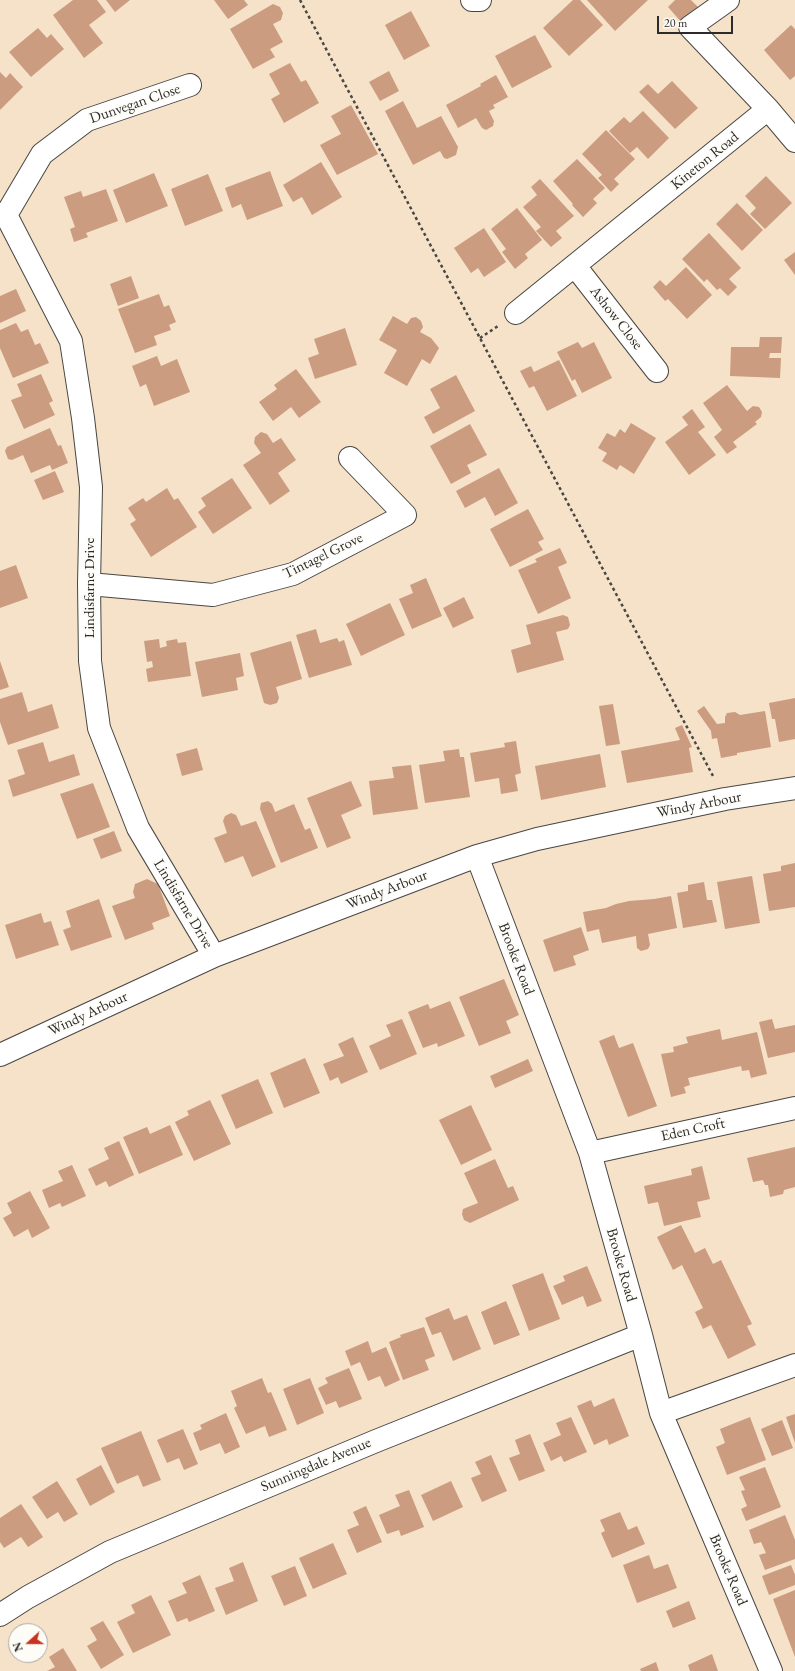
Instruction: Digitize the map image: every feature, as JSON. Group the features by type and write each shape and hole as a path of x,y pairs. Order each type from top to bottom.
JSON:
{"street":[{"path":"472,0 480,0"},
{"path":"728,0 690,27 768,109 795,141"},
{"name":"Dunvegan Close","path":"3,215 42,154 87,120 190,85"},
{"name":"Kineton Road","path":"516,313 768,109"},
{"name":"Lindisfarne Drive","path":"3,215 71,341 83,418 91,488 89,584 90,661 99,728 138,828 214,956"},
{"name":"Ashow Close","path":"575,266 657,371"},
{"name":"Tintagel Grove","path":"89,584 213,595 293,574 405,515 350,458"},
{"name":"Windy Arbour","path":"0,1054 214,956 477,856 537,839 725,799 795,788"},
{"name":"Brooke Road","path":"477,856 590,1153 641,1335 661,1413 771,1671"},
{"name":"Eden Croft","path":"590,1153 795,1108"},
{"name":"Sunningdale Avenue","path":"0,1615 28,1597 110,1552 376,1441 641,1335"},
{"path":"661,1413 795,1365"}],"path":[{"path":"300,0 725,799"}],"building":[{"path":"73,0 97,0 106,12 89,25 103,43 84,58 53,15"},
{"path":"106,0 130,0 115,12"},
{"path":"214,0 244,0 248,5 228,19"},
{"path":"573,0 580,0 603,25 569,56 543,28"},
{"path":"587,0 648,0 615,31"},
{"path":"675,0 691,0 700,9 683,24 668,7"},
{"path":"273,4 280,7 283,13 281,20 273,24 283,42 270,49 275,57 253,69 230,29"},
{"path":"411,11 430,46 404,60 385,25"},
{"path":"791,25 795,29 795,76 790,80 764,50"},
{"path":"38,28 47,38 51,34 64,49 31,77 9,52"},
{"path":"535,35 552,67 512,88 495,56"},
{"path":"290,63 301,82 306,80 319,103 284,123 271,99 280,94 269,74"},
{"path":"389,71 399,91 380,101 369,82"},
{"path":"0,72 6,78 10,73 23,87 0,110"},
{"path":"496,75 508,97 493,105 495,108 489,111 494,121 493,126 486,130 482,128 476,118 458,128 446,105 481,86 480,84"},
{"path":"672,81 698,108 675,129 639,92 648,84 658,94"},
{"path":"403,101 417,128 441,116 458,147 456,155 447,159 444,158 440,151 413,165 385,111"},
{"path":"351,105 378,154 337,175 320,145 341,134 331,116"},
{"path":"643,111 669,138 648,159 637,147 630,153 609,131 624,117 630,123"},
{"path":"606,130 635,159 614,179 619,184 611,192 598,178 602,175 582,154"},
{"path":"577,159 605,188 593,199 597,203 583,217 553,181"},
{"path":"321,162 342,197 312,215 302,197 293,202 283,185"},
{"path":"270,171 283,206 247,220 241,204 232,208 225,188"},
{"path":"154,173 168,206 126,223 113,190"},
{"path":"208,174 223,211 185,226 171,189"},
{"path":"766,176 792,203 765,229 750,214 756,208 745,196"},
{"path":"540,179 574,216 556,231 562,238 551,247 536,231 541,227 523,207 537,195 531,187"},
{"path":"106,189 118,221 86,233 88,237 74,242 70,229 75,227 64,197 81,191 83,197"},
{"path":"737,203 763,230 742,251 716,224"},
{"path":"517,208 542,240 525,254 528,258 515,269 502,252 506,249 491,229"},
{"path":"484,228 506,262 484,277 478,268 471,273 454,248"},
{"path":"709,233 741,268 729,279 737,287 728,296 720,288 717,290 707,279 704,282 682,259"},
{"path":"795,252 795,275 784,260"},
{"path":"686,267 712,295 687,319 668,299 665,301 653,287 660,280 666,286"},
{"path":"131,276 139,298 118,306 110,284"},
{"path":"16,289 26,311 0,323 0,296"},
{"path":"159,294 164,307 169,305 176,322 169,325 171,330 154,336 157,345 135,353 118,309"},
{"path":"393,316 407,324 411,318 416,317 421,321 423,327 420,332 431,338 439,348 430,364 422,359 407,386 384,373 397,350 379,340"},
{"path":"16,323 21,332 28,329 35,345 40,343 49,363 13,378 0,348 0,330"},
{"path":"345,328 357,365 315,379 308,358 319,354 314,339"},
{"path":"760,337 782,337 781,353 770,353 769,358 781,358 780,378 730,376 731,347 759,347"},
{"path":"578,342 582,348 594,342 612,378 582,393 575,379 572,381 557,352"},
{"path":"157,356 161,366 177,359 190,392 154,406 146,384 140,387 132,366"},
{"path":"559,360 577,396 547,411 534,386 529,388 520,371 531,366 534,372"},
{"path":"296,369 321,402 299,418 291,407 273,421 259,402 277,389 274,385"},
{"path":"41,374 53,401 49,403 55,415 24,429 11,400 22,396 17,384"},
{"path":"456,375 475,411 433,434 424,417 440,408 430,389"},
{"path":"727,385 747,411 753,406 759,407 762,412 761,417 755,422 757,424 733,442 737,447 727,454 714,437 722,430 703,403"},
{"path":"692,409 705,427 698,432 716,455 689,475 665,442 688,425 682,417"},
{"path":"631,423 656,438 634,474 620,465 617,470 602,461 607,453 598,448 607,433 615,437 620,429 625,433"},
{"path":"470,424 487,455 467,465 471,473 451,484 430,446"},
{"path":"50,428 58,446 61,445 68,463 52,470 50,465 31,473 23,455 12,460 8,459 5,451 7,447"},
{"path":"261,432 267,434 273,443 281,438 296,460 278,473 290,491 270,505 243,465 261,453 254,443 255,437"},
{"path":"499,468 518,503 495,516 485,497 465,508 456,491"},
{"path":"55,471 64,492 43,500 34,480"},
{"path":"232,478 252,508 213,534 198,512 206,506 201,498"},
{"path":"167,488 174,500 178,498 197,527 151,557 130,524 136,520 128,508 143,498 146,502"},
{"path":"528,509 544,539 538,542 543,550 510,567 490,529"},
{"path":"560,548 567,563 558,567 571,598 538,614 518,570 537,562 535,559"},
{"path":"16,565 28,598 0,608 0,571"},
{"path":"426,578 442,616 412,629 399,599 413,593 410,585"},
{"path":"464,597 474,618 453,628 443,608"},
{"path":"390,603 405,635 361,656 346,624"},
{"path":"563,615 568,617 570,625 568,629 556,632 564,660 517,673 511,650 531,644 526,625"},
{"path":"316,629 320,643 337,638 339,642 344,640 352,665 309,678 296,635"},
{"path":"159,639 160,648 167,646 166,641 177,639 178,643 186,642 191,676 148,682 146,669 153,667 152,661 147,662 144,641"},
{"path":"291,641 302,679 276,687 279,698 277,703 270,705 264,703 250,653"},
{"path":"240,653 244,676 236,678 238,690 202,697 195,662"},
{"path":"0,661 9,687 0,690"},
{"path":"22,692 28,712 52,704 59,728 8,745 0,722 0,699"},
{"path":"795,698 795,739 779,742 775,719 772,719 769,703"},
{"path":"613,704 620,744 606,746 599,706"},
{"path":"704,706 717,724 725,723 727,713 735,712 740,715 765,711 771,747 737,753 737,755 721,758 717,738 712,739 711,731 697,711"},
{"path":"682,725 692,747 689,748 693,772 627,783 621,751 680,740 675,728"},
{"path":"516,741 521,773 515,775 518,791 501,794 499,778 475,782 470,753 505,747 504,743"},
{"path":"43,742 49,762 74,754 80,775 13,797 8,780 25,774 17,750"},
{"path":"197,748 203,770 182,776 176,754"},
{"path":"459,749 460,757 464,757 470,797 425,803 419,765 445,761 443,751"},
{"path":"600,754 606,787 541,800 535,766"},
{"path":"411,765 418,809 373,815 369,781 394,778 392,767"},
{"path":"351,781 362,806 341,815 351,838 327,848 307,798"},
{"path":"93,783 110,827 77,839 60,794"},
{"path":"268,801 272,804 275,812 294,804 305,830 310,828 318,848 281,863 260,809 261,803"},
{"path":"231,813 236,815 241,826 256,821 276,867 252,877 243,856 225,863 214,838 227,833 223,821 225,816"},
{"path":"114,831 122,851 101,859 93,839"},
{"path":"795,863 795,907 769,911 763,874 781,871 781,866"},
{"path":"752,876 760,923 725,929 717,882"},
{"path":"147,879 158,884 170,916 152,923 154,929 125,940 112,906 135,898 133,892 135,884"},
{"path":"704,882 707,900 712,900 717,922 683,928 677,893 688,891 688,885"},
{"path":"671,896 677,928 648,934 650,945 648,949 641,951 637,948 636,936 602,943 599,929 587,932 583,912 606,908 629,901"},
{"path":"99,899 112,937 71,951 63,930 71,927 66,911"},
{"path":"41,913 44,923 51,921 59,945 16,959 5,925"},
{"path":"581,927 589,950 573,956 576,965 554,972 543,940"},
{"path":"504,979 519,1015 506,1021 511,1033 479,1046 459,997"},
{"path":"450,1001 465,1036 438,1047 437,1043 423,1048 408,1012 428,1004 430,1009"},
{"path":"402,1019 417,1054 380,1070 369,1046 391,1036 386,1025"},
{"path":"772,1019 775,1029 795,1025 795,1052 768,1058 759,1022"},
{"path":"720,1029 722,1040 757,1032 767,1074 751,1078 749,1070 742,1071 741,1066 688,1078 690,1085 684,1087 686,1093 671,1097 661,1054 674,1052 673,1047 688,1043 686,1037"},
{"path":"614,1035 619,1048 633,1043 657,1106 628,1117 599,1041"},
{"path":"353,1037 368,1072 341,1084 338,1077 330,1081 323,1064 344,1056 338,1044"},
{"path":"305,1058 320,1093 284,1108 270,1073"},
{"path":"528,1059 533,1071 495,1088 490,1076"},
{"path":"258,1079 273,1113 236,1129 221,1095"},
{"path":"210,1100 231,1144 194,1161 175,1122 189,1115 187,1111"},
{"path":"471,1105 492,1150 461,1165 439,1120"},
{"path":"170,1125 183,1155 139,1174 123,1137 147,1127 150,1134"},
{"path":"119,1141 134,1175 109,1187 106,1181 96,1186 88,1169 109,1159 104,1148"},
{"path":"795,1147 795,1187 784,1190 783,1194 770,1197 768,1185 765,1185 763,1180 753,1182 747,1158"},
{"path":"495,1159 508,1188 513,1186 519,1200 470,1223 464,1220 462,1214 463,1209 478,1203 464,1173"},
{"path":"72,1165 86,1196 62,1207 60,1203 49,1208 42,1190 63,1181 58,1171"},
{"path":"702,1166 710,1199 697,1202 701,1217 664,1226 658,1202 648,1204 644,1186 692,1175 691,1169"},
{"path":"30,1191 50,1228 32,1238 28,1229 14,1237 3,1218 12,1213 7,1203"},
{"path":"681,1225 695,1253 705,1248 713,1264 721,1260 752,1324 747,1326 756,1345 728,1359 711,1325 703,1329 695,1312 703,1308 682,1265 673,1270 657,1237"},
{"path":"587,1266 602,1301 587,1307 583,1296 562,1305 553,1286 565,1281 563,1276"},
{"path":"543,1273 560,1319 529,1331 512,1285"},
{"path":"506,1301 520,1335 494,1345 481,1312"},
{"path":"449,1308 454,1320 467,1315 481,1349 453,1361 441,1332 432,1335 425,1318"},
{"path":"424,1327 435,1356 425,1360 429,1370 403,1380 389,1342 401,1337 400,1335"},
{"path":"368,1341 372,1353 386,1347 400,1380 385,1387 380,1376 368,1381 360,1362 351,1366 345,1351"},
{"path":"349,1368 362,1399 339,1408 336,1401 326,1405 318,1388 328,1383 325,1378"},
{"path":"262,1378 268,1393 271,1392 287,1430 269,1437 265,1426 246,1434 234,1408 237,1406 231,1391"},
{"path":"310,1378 324,1413 297,1425 283,1389"},
{"path":"614,1398 629,1436 609,1445 607,1439 594,1445 577,1406 591,1400 594,1407"},
{"path":"226,1413 240,1447 225,1454 220,1443 200,1451 193,1433 202,1429 200,1425"},
{"path":"795,1414 795,1443 786,1417"},
{"path":"571,1417 587,1452 564,1462 561,1456 551,1461 543,1443 561,1435 556,1423"},
{"path":"750,1417 766,1460 727,1475 716,1447 725,1443 720,1429"},
{"path":"782,1420 793,1448 772,1456 761,1429"},
{"path":"183,1429 198,1464 184,1470 179,1458 167,1463 157,1440"},
{"path":"141,1431 161,1480 143,1487 138,1475 117,1484 101,1448"},
{"path":"530,1434 545,1471 519,1481 509,1458 520,1454 515,1440"},
{"path":"491,1455 507,1491 482,1502 471,1478 481,1474 475,1462"},
{"path":"101,1465 115,1492 90,1506 76,1479"},
{"path":"765,1467 781,1507 746,1521 741,1509 747,1506 741,1491 745,1490 739,1477"},
{"path":"57,1481 78,1514 64,1522 58,1512 47,1519 32,1497"},
{"path":"451,1481 463,1507 433,1521 421,1495"},
{"path":"409,1490 424,1527 401,1536 399,1530 387,1534 379,1515 400,1506 395,1495"},
{"path":"21,1504 43,1537 28,1547 21,1537 4,1548 0,1542 0,1518"},
{"path":"366,1506 382,1542 357,1553 347,1530 359,1525 353,1512"},
{"path":"620,1512 628,1530 637,1526 645,1544 612,1558 601,1533 605,1531 600,1520"},
{"path":"785,1515 795,1540 795,1559 765,1570 759,1555 766,1553 761,1542 754,1544 749,1530"},
{"path":"333,1543 347,1574 313,1589 299,1558"},
{"path":"649,1555 654,1569 668,1564 677,1588 637,1603 623,1565"},
{"path":"243,1562 258,1601 226,1615 215,1588 234,1581 229,1568"},
{"path":"791,1565 795,1575 795,1585 769,1595 762,1576"},
{"path":"295,1566 307,1596 284,1606 271,1576"},
{"path":"200,1575 215,1611 189,1622 187,1618 177,1622 168,1601 187,1593 182,1583"},
{"path":"795,1590 795,1657 773,1599"},
{"path":"151,1595 171,1635 133,1653 117,1622 135,1613 131,1605"},
{"path":"689,1601 696,1619 673,1628 666,1611"},
{"path":"103,1621 124,1655 101,1669 87,1646 97,1640 90,1628"},
{"path":"63,1648 77,1671 47,1671 55,1667 49,1657"},
{"path":"712,1654 718,1671 690,1671 688,1665"},
{"path":"656,1662 659,1671 641,1671 640,1669"}]}
